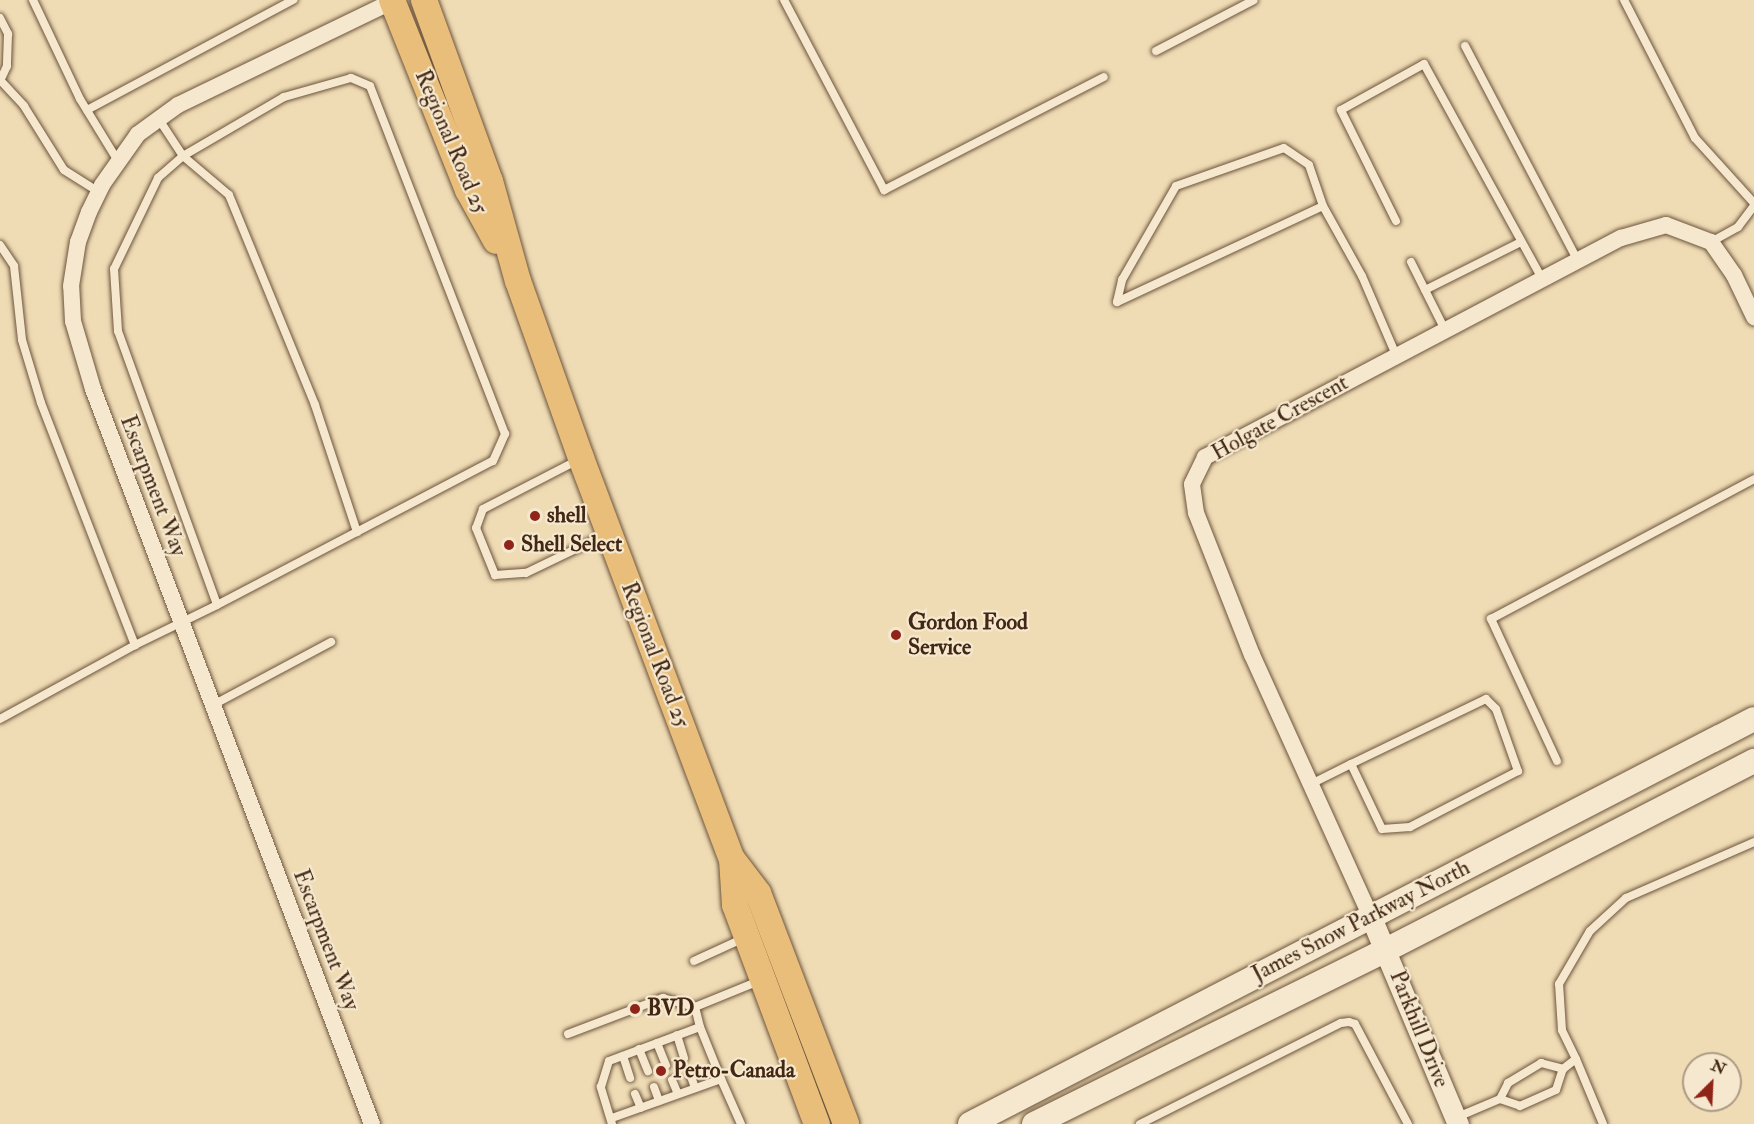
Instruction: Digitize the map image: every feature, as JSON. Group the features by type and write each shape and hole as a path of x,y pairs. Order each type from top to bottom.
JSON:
{"main road":[{"name":"Regional Road 25","path":"393,0 468,190 518,281"},
{"name":"Regional Road 25","path":"424,0 490,181 518,281 609,533 732,859 758,893 846,1124"},
{"name":"James Snow Parkway North","path":"1045,1122 1754,719"},
{"name":"James Snow Parkway North","path":"970,1124 1754,761"},
{"name":"Regional Road 25","path":"732,859 735,905 817,1124"}],"street":[{"name":"Escarpment Way","path":"372,1124 93,389 73,321 71,286 78,242 99,192 138,134 158,118 393,0"},
{"name":"Holgate Crescent","path":"1379,933 1252,655 1196,513 1192,484 1205,457 1621,238 1666,225 1711,242"},
{"path":"1711,242 1734,275 1754,317"},
{"name":"Parkhill Drive","path":"1379,933 1456,1121"}],"lane":[{"path":"33,0 87,110 118,161"},
{"path":"87,110 293,0"},
{"path":"784,0 884,190 1104,77"},
{"path":"1156,51 1254,0"},
{"path":"1624,0 1695,138 1754,205 1738,227 1711,242"},
{"path":"0,18 8,34 7,66 1,81 24,106 64,170 99,192"},
{"path":"1465,46 1578,261"},
{"path":"1396,221 1341,110 1424,64 1542,279"},
{"path":"0,719 135,645 182,623 493,461 505,434 370,86 351,78 284,98 183,156 158,178 114,269 118,331 217,604"},
{"path":"158,118 183,156 229,195 315,405 357,532"},
{"path":"1323,206 1117,302 1122,280 1176,186 1284,148 1309,165 1323,206 1362,276 1396,355"},
{"path":"1425,290 1521,242"},
{"path":"0,245 14,266 22,340 41,403 135,645"},
{"path":"1411,262 1445,330"},
{"path":"581,458 483,509 476,528 495,575 526,573 609,533"},
{"path":"1557,761 1491,619 1754,479"},
{"path":"213,705 331,642"},
{"path":"1311,784 1351,764 1486,699 1496,709 1518,771 1410,827 1382,829 1351,764"},
{"path":"1603,1124 1562,1030 1559,984 1590,932 1626,898 1754,842"},
{"path":"694,961 747,937"},
{"path":"568,1034 663,998 695,1007 762,980"},
{"path":"695,1007 700,1027 741,1124"},
{"path":"1140,1124 1341,1023 1355,1024 1408,1124"},
{"path":"700,1027 609,1061 602,1087 612,1121 721,1079"},
{"path":"677,1035 684,1058"},
{"path":"657,1043 666,1065"},
{"path":"639,1050 648,1071"},
{"path":"623,1056 630,1078"},
{"path":"1500,1099 1520,1106 1556,1090 1563,1069 1576,1059"},
{"path":"1456,1121 1500,1099 1508,1083 1540,1062 1563,1069"},
{"path":"690,1074 695,1088"},
{"path":"672,1080 678,1094"},
{"path":"654,1087 659,1101"},
{"path":"635,1094 641,1108"}],"place":[{"name":"shell","path":"535,516"},
{"name":"Shell Select","path":"509,545"},
{"name":"Gordon Food Service","path":"896,635"},
{"name":"BVD","path":"635,1009"},
{"name":"Petro-Canada","path":"661,1071"}]}
